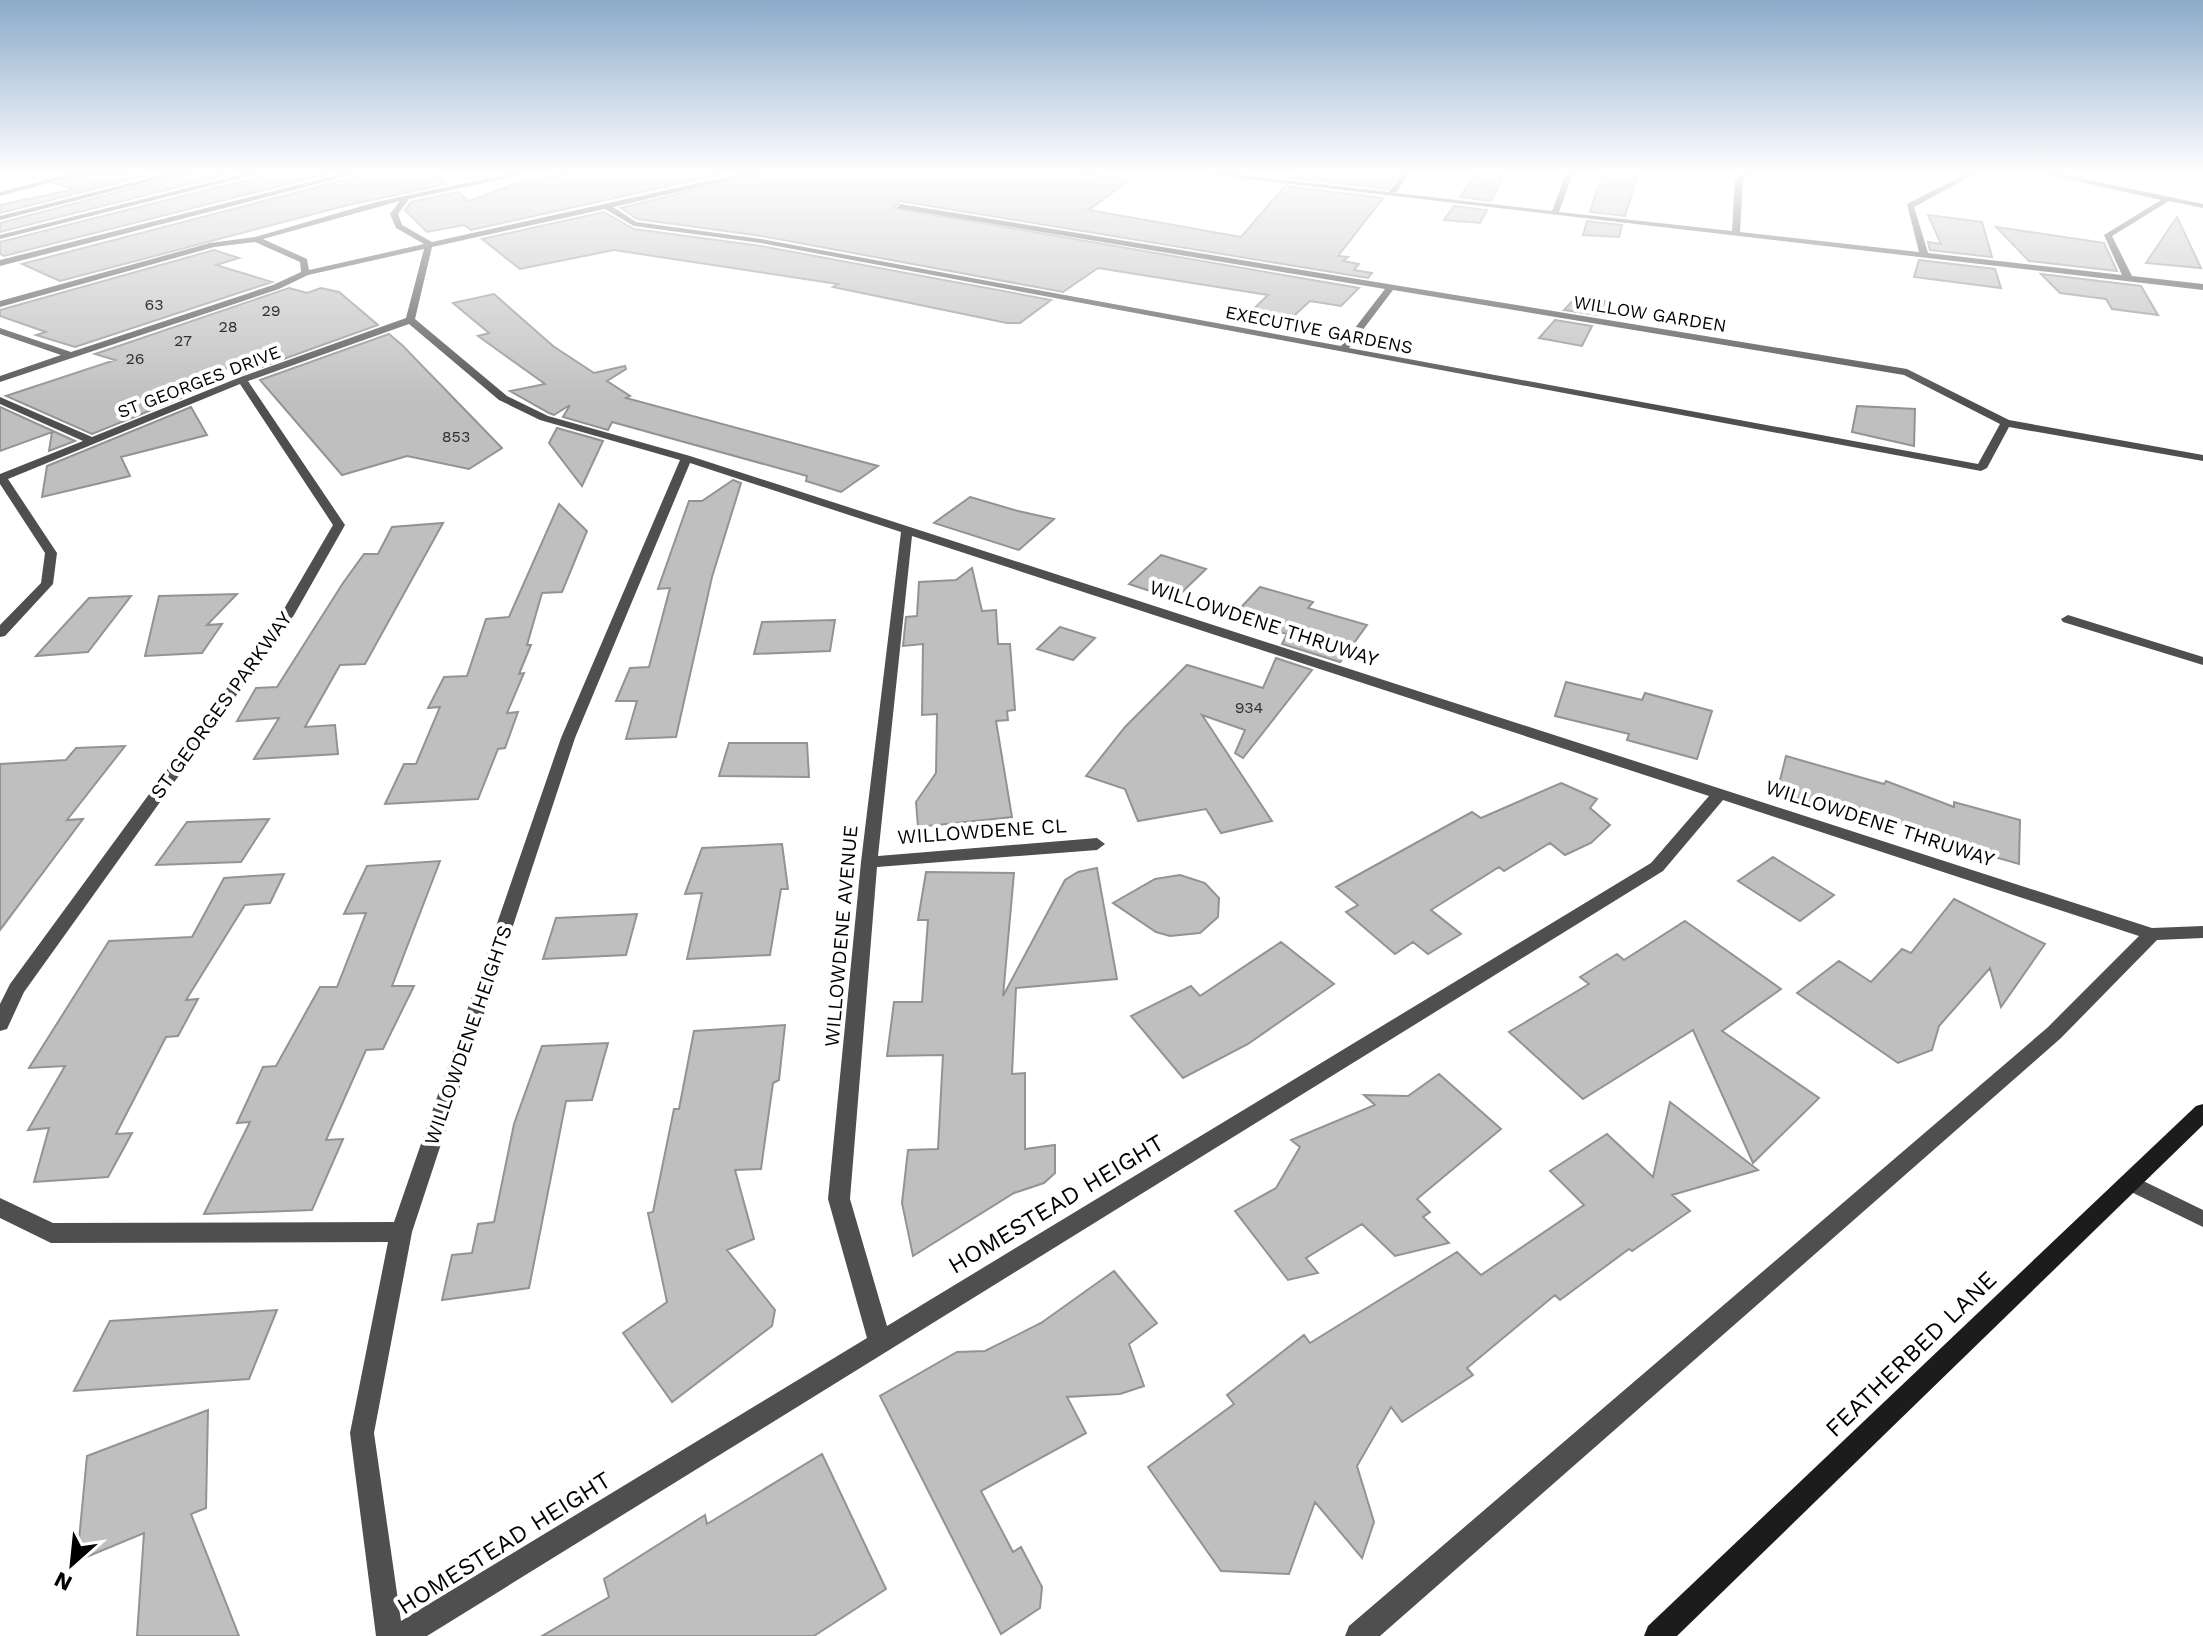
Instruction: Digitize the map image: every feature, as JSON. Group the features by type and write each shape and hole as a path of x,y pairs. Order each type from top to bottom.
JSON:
{"main road":[{"name":"FEATHERBED LANE","path":"1658,1636 2203,1112"}],"street":[{"path":"0,263 54,249"},
{"path":"0,304 197,249"},
{"path":"279,249 304,261 305,273"},
{"path":"0,379 305,273 406,249"},
{"path":"410,320 428,249"},
{"name":"EXECUTIVE GARDENS","path":"805,249 1981,468 2006,423"},
{"name":"WILLOW GARDEN","path":"1159,249 1907,372 2006,423 2203,458"},
{"path":"1882,249 2203,287"},
{"path":"1923,249 1924,254"},
{"path":"2115,249 2128,278"},
{"path":"1342,351 1390,288"},
{"name":"ST GEORGES DRIVE","path":"0,478 242,380 410,320"},
{"name":"WILLOWDENE THRUWAY","path":"410,320 503,398 544,418 686,458 2152,934 2203,932"},
{"path":"0,331 72,356"},
{"name":"ST GEORGES PARKWAY","path":"0,1024 8,992 287,615 339,525 242,380"},
{"path":"0,400 93,441"},
{"name":"WILLOWDENE HEIGHTS","path":"390,1636 362,1433 401,1232 568,738 686,458"},
{"path":"0,478 51,553 47,584 0,633"},
{"name":"WILLOWDENE AVENUE","path":"880,1342 839,1199 869,862 907,529"},
{"path":"2068,619 2203,661"},
{"name":"HOMESTEAD HEIGHT","path":"402,1636 1657,867 1719,795"},
{"name":"WILLOWDENE CL","path":"869,862 1097,844"},
{"path":"1359,1636 2054,1033 2152,934"},
{"path":"0,1207 51,1233 401,1232"}],"lane":[{"path":"2131,1183 2203,1219"}],"building":[{"path":"0,249 30,249 4,256"},
{"path":"78,249 180,249 60,281 22,264"},
{"path":"495,249 779,249 1051,300 1020,323 1007,323 833,287 838,284 614,250 520,269"},
{"path":"834,249 1134,249 1359,288 1341,306 1310,301 1283,326 1243,319 1268,295 1098,268 1063,292"},
{"path":"1194,249 1343,249 1338,256 1348,257 1343,261 1359,264 1354,270 1372,273 1368,278"},
{"path":"1990,249 1992,257 1930,250"},
{"path":"2018,249 2107,249 2117,271 2029,261"},
{"path":"2155,249 2192,249 2201,268 2146,263"},
{"path":"214,250 239,258 216,265 272,282 75,347 36,335 46,332 0,316 0,310"},
{"path":"1919,260 1995,269 2001,288 1914,277"},
{"path":"2041,274 2141,286 2158,315 2112,309 2106,299 2060,293"},
{"path":"289,288 307,293 321,288 339,292 378,325 242,374 226,368 178,386 184,397 92,434 6,396 115,360 95,354"},
{"path":"494,294 553,346 594,373 625,366 626,369 607,381 630,396 626,398 878,466 841,492 806,481 807,476 612,422 608,430 563,417 570,405 554,415 549,413 510,391 545,384 478,336 489,333 453,303"},
{"path":"1577,296 1606,301 1598,315 1564,310"},
{"path":"1555,320 1592,326 1582,346 1539,338"},
{"path":"389,334 502,448 469,469 407,456 342,475 260,380"},
{"path":"1857,406 1915,409 1914,446 1852,432"},
{"path":"0,407 75,441 49,451 52,432 0,451"},
{"path":"191,407 207,435 121,457 130,476 42,497 47,466"},
{"path":"557,428 603,441 582,486 549,443"},
{"path":"733,480 741,483 712,577 676,737 626,739 637,701 616,701 630,668 649,667 670,588 658,589 689,501 702,501"},
{"path":"970,497 1054,519 1019,550 934,523"},
{"path":"559,504 587,531 562,592 542,593 527,645 531,645 519,674 524,673 507,713 518,712 505,748 498,749 478,799 385,804 404,764 416,764 440,707 428,708 444,677 467,676 486,619 509,617"},
{"path":"443,523 365,664 340,665 305,727 335,725 338,754 254,759 279,718 237,721 256,688 277,687 343,583 364,554 378,554 392,527"},
{"path":"1161,555 1206,569 1175,599 1129,584"},
{"path":"972,568 982,611 996,610 998,644 1010,644 1015,710 1007,711 1008,720 996,721 1012,817 918,827 916,802 936,773 937,714 922,715 923,644 903,646 906,617 917,616 919,582 956,580"},
{"path":"1260,587 1313,602 1308,608 1367,625 1340,662 1282,644 1287,634 1232,617"},
{"path":"237,594 207,625 222,624 202,653 145,656 159,596"},
{"path":"131,596 88,652 36,656 89,598"},
{"path":"835,620 830,651 754,654 762,622"},
{"path":"1060,627 1095,638 1073,660 1037,649"},
{"path":"1276,658 1312,670 1243,758 1235,753 1245,730 1202,715 1272,821 1221,833 1206,809 1138,821 1125,789 1086,776 1125,727 1187,665 1263,688"},
{"path":"1566,682 1642,700 1645,693 1712,711 1697,759 1627,740 1629,734 1555,716"},
{"path":"729,743 807,743 809,777 719,776"},
{"path":"125,746 67,820 83,819 0,930 0,764 66,760 76,748"},
{"path":"1786,756 1884,784 1886,781 1954,807 1954,802 2020,820 2019,864 1953,845 1850,804 1848,813 1777,792"},
{"path":"1561,783 1597,799 1590,808 1610,825 1591,843 1565,855 1550,843 1504,871 1499,867 1431,910 1461,934 1428,954 1413,942 1395,954 1346,912 1358,905 1336,887 1472,812 1481,818"},
{"path":"269,819 241,862 156,865 187,822"},
{"path":"782,844 788,889 781,889 770,955 687,959 702,893 685,894 702,848"},
{"path":"1773,857 1834,895 1800,921 1738,881"},
{"path":"440,861 392,986 414,986 383,1049 366,1050 326,1140 343,1139 312,1210 204,1214 250,1122 237,1123 263,1067 276,1066 320,987 337,987 366,913 344,914 367,866"},
{"path":"1097,868 1117,979 1016,988 1012,1074 1025,1073 1025,1149 1055,1145 1055,1173 1044,1183 1014,1193 913,1256 902,1203 908,1150 938,1149 943,1055 887,1056 894,1002 922,1002 928,920 918,920 926,872 1014,873 1003,996 1065,880 1078,872"},
{"path":"284,874 270,903 245,905 186,1000 198,999 178,1036 166,1037 116,1134 132,1133 108,1177 34,1182 49,1128 28,1130 65,1066 29,1068 109,941 192,937 224,878"},
{"path":"1180,875 1205,883 1219,898 1218,917 1200,933 1170,936 1156,932 1113,903 1155,879"},
{"path":"1954,899 2045,944 2001,1007 1990,968 1939,1026 1932,1050 1898,1063 1797,993 1839,961 1871,982 1902,949 1911,953"},
{"path":"637,914 626,955 543,959 556,918"},
{"path":"1685,921 1781,989 1722,1031 1819,1098 1753,1163 1693,1030 1583,1099 1509,1032 1589,984 1580,977 1617,954 1624,960"},
{"path":"1281,942 1334,984 1248,1044 1183,1078 1131,1016 1191,986 1200,996"},
{"path":"785,1025 779,1080 773,1083 761,1169 735,1170 754,1239 727,1250 775,1310 772,1326 672,1402 623,1333 667,1302 648,1213 653,1212 674,1109 679,1109 694,1031"},
{"path":"608,1043 592,1100 566,1101 529,1288 442,1300 452,1255 472,1253 478,1224 494,1222 514,1124 542,1046"},
{"path":"1439,1074 1501,1129 1417,1199 1430,1212 1423,1217 1449,1243 1395,1256 1362,1224 1306,1258 1318,1273 1288,1280 1235,1211 1276,1188 1300,1147 1291,1140 1375,1105 1364,1095 1408,1096"},
{"path":"1670,1102 1758,1170 1672,1195 1690,1211 1632,1251 1629,1249 1560,1300 1555,1295 1467,1368 1473,1375 1402,1422 1391,1407 1357,1466 1374,1522 1362,1558 1315,1502 1289,1574 1221,1571 1148,1467 1234,1404 1227,1395 1304,1335 1310,1343 1457,1252 1481,1275 1584,1205 1550,1171 1607,1134 1653,1177"},
{"path":"1114,1271 1157,1323 1129,1344 1144,1386 1120,1394 1067,1397 1086,1433 981,1491 1013,1552 1021,1547 1042,1587 1040,1608 1001,1634 880,1396 957,1352 985,1351 1041,1323"},
{"path":"277,1310 249,1379 74,1391 110,1321"},
{"path":"208,1410 206,1508 191,1514 239,1636 137,1636 144,1533 77,1561 87,1456"},
{"path":"822,1454 886,1589 814,1636 542,1636 609,1597 604,1579 705,1515 707,1524"}]}
